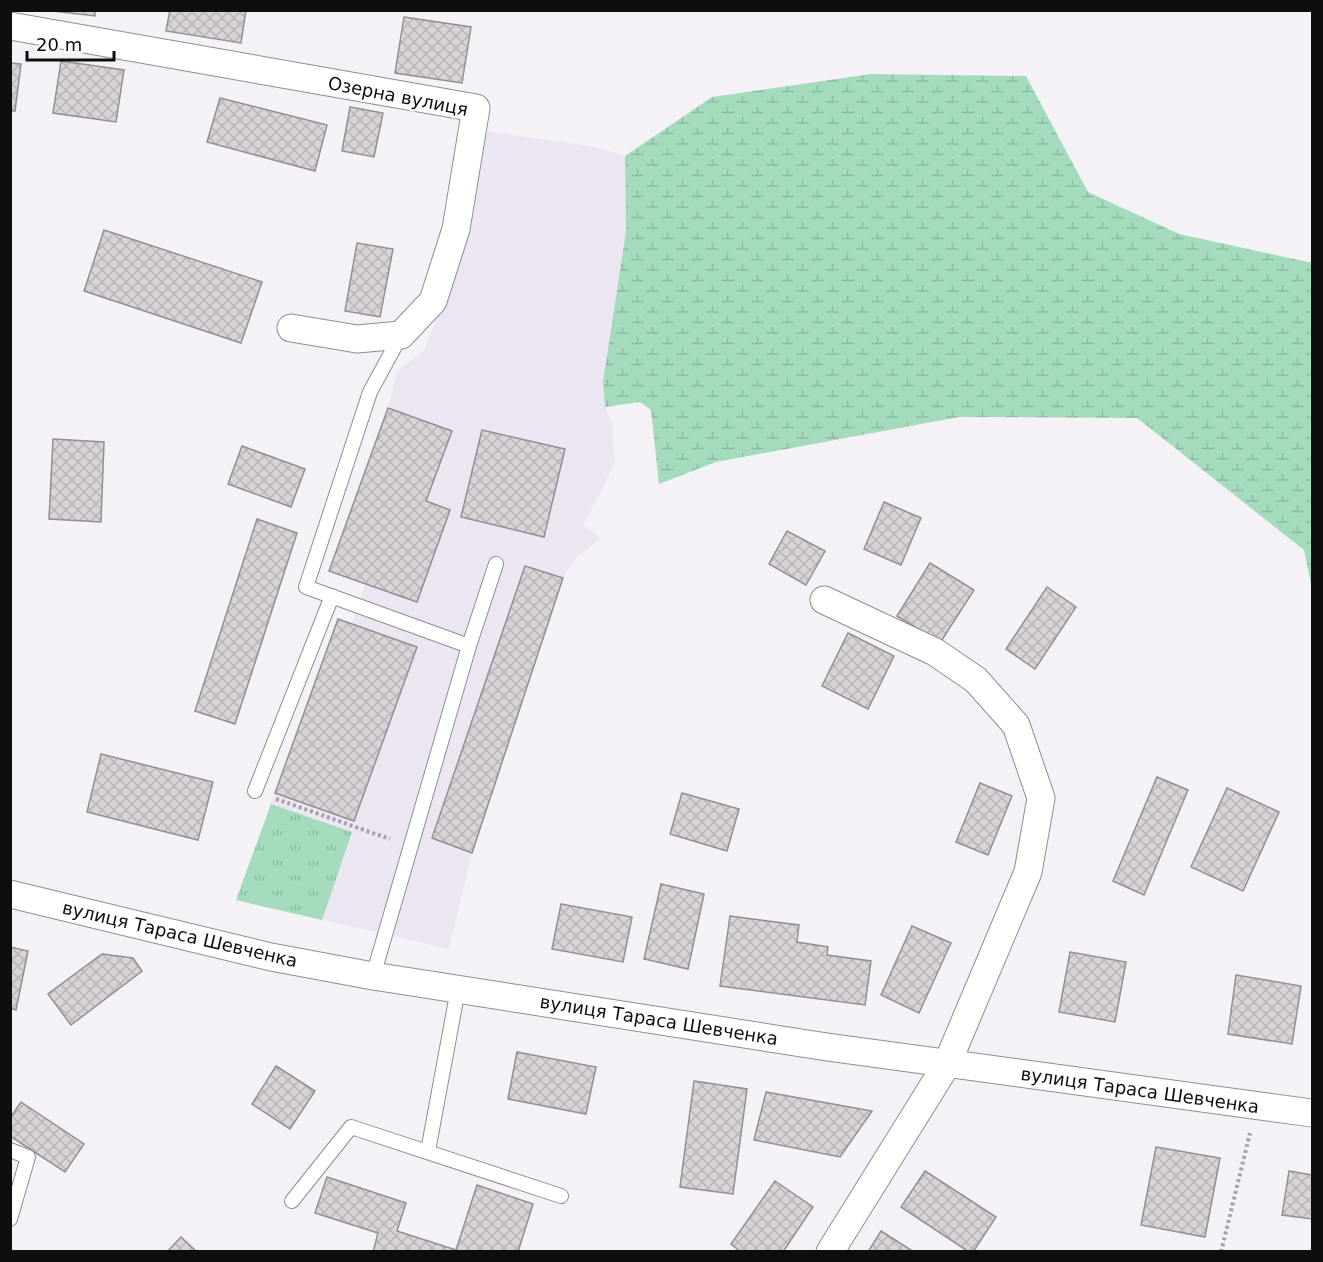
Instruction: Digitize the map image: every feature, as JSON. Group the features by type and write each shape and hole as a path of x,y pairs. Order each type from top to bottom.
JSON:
{"street":[{"name":"Озерна вулиця","path":"10,26 476,108 456,229 433,301 401,335"},
{"path":"291,328 357,339 401,335"},
{"path":"824,600 935,652 976,680 1016,725 1041,798 1028,872 947,1064 830,1251"},
{"name":"вулиця Тараса Шевченка","path":"10,894 271,957 373,976 947,1064 1312,1113"}],"lane":[{"path":"401,335 370,392 306,587 469,646"},
{"path":"373,976 469,646 496,564"},
{"path":"255,791 332,596"},
{"path":"428,1151 458,989"},
{"path":"292,1201 351,1127 561,1196"},
{"path":"10,1150 28,1157 10,1219"}],"path":[{"path":"255,791 411,846"},
{"path":"1221,1251 1256,1106"}],"shaded area":[{"path":"479,130 596,147 625,156 626,231 603,382 605,407 612,423 615,460 603,489 583,524 601,538 574,560 563,578 472,853 449,949 236,900 338,619 352,623 365,584 329,571 388,408 397,371 425,350 458,257"}],"green space":[{"path":"871,74 1026,76 1088,192 1179,234 1312,263 1312,589 1304,550 1137,418 959,417 716,462 659,484 651,410 640,402 605,407 603,382 626,231 625,156 712,97"},
{"path":"271,804 352,832 322,920 236,900"}],"building":[{"path":"44,10 95,10 95,16"},
{"path":"170,10 246,10 241,43 166,31"},
{"path":"404,17 471,27 462,83 395,73"},
{"path":"61,61 124,70 116,122 53,113"},
{"path":"10,63 21,64 15,111 10,111"},
{"path":"220,98 327,125 315,171 207,142"},
{"path":"350,107 383,113 374,157 342,151"},
{"path":"104,230 262,282 241,343 84,291"},
{"path":"357,243 393,249 380,317 345,311"},
{"path":"388,408 452,431 426,501 450,510 417,602 329,571"},
{"path":"482,430 565,449 544,537 461,517"},
{"path":"53,439 104,442 101,522 49,519"},
{"path":"242,446 305,469 291,507 228,484"},
{"path":"884,502 921,518 901,565 864,549"},
{"path":"257,519 297,533 235,724 195,711"},
{"path":"787,531 825,551 806,585 769,564"},
{"path":"930,563 974,590 940,643 897,616"},
{"path":"525,566 563,578 472,853 432,838"},
{"path":"1047,587 1076,607 1035,669 1006,649"},
{"path":"338,619 417,647 354,821 275,793"},
{"path":"848,633 894,656 868,709 822,686"},
{"path":"101,754 213,782 198,840 87,812"},
{"path":"1157,777 1188,790 1144,895 1113,881"},
{"path":"980,783 1012,796 988,855 956,842"},
{"path":"1227,788 1279,812 1243,891 1191,867"},
{"path":"682,793 739,809 727,851 670,834"},
{"path":"661,884 704,894 688,969 644,959"},
{"path":"561,904 632,917 623,962 552,949"},
{"path":"730,916 799,925 797,942 828,947 827,955 871,961 865,1005 720,986"},
{"path":"912,926 951,943 919,1013 881,995"},
{"path":"10,947 28,951 16,1010 10,1008"},
{"path":"1070,952 1126,962 1115,1022 1059,1012"},
{"path":"102,954 133,958 142,971 71,1025 48,994"},
{"path":"1236,975 1301,986 1292,1044 1228,1034"},
{"path":"517,1052 596,1067 586,1114 508,1099"},
{"path":"276,1066 315,1091 290,1129 252,1104"},
{"path":"694,1081 747,1089 733,1194 680,1187"},
{"path":"766,1092 872,1111 840,1157 754,1140"},
{"path":"21,1102 84,1144 65,1172 10,1136 10,1118"},
{"path":"1156,1147 1220,1158 1205,1237 1141,1225"},
{"path":"925,1171 996,1217 973,1252 969,1252 901,1207"},
{"path":"1289,1171 1312,1175 1312,1219 1282,1215"},
{"path":"327,1177 406,1203 397,1231 456,1250 477,1185 533,1204 518,1252 373,1252 378,1233 315,1213"},
{"path":"775,1181 813,1207 783,1252 741,1252 731,1244"},
{"path":"881,1231 914,1252 868,1252"},
{"path":"181,1237 197,1252 167,1252"}]}
